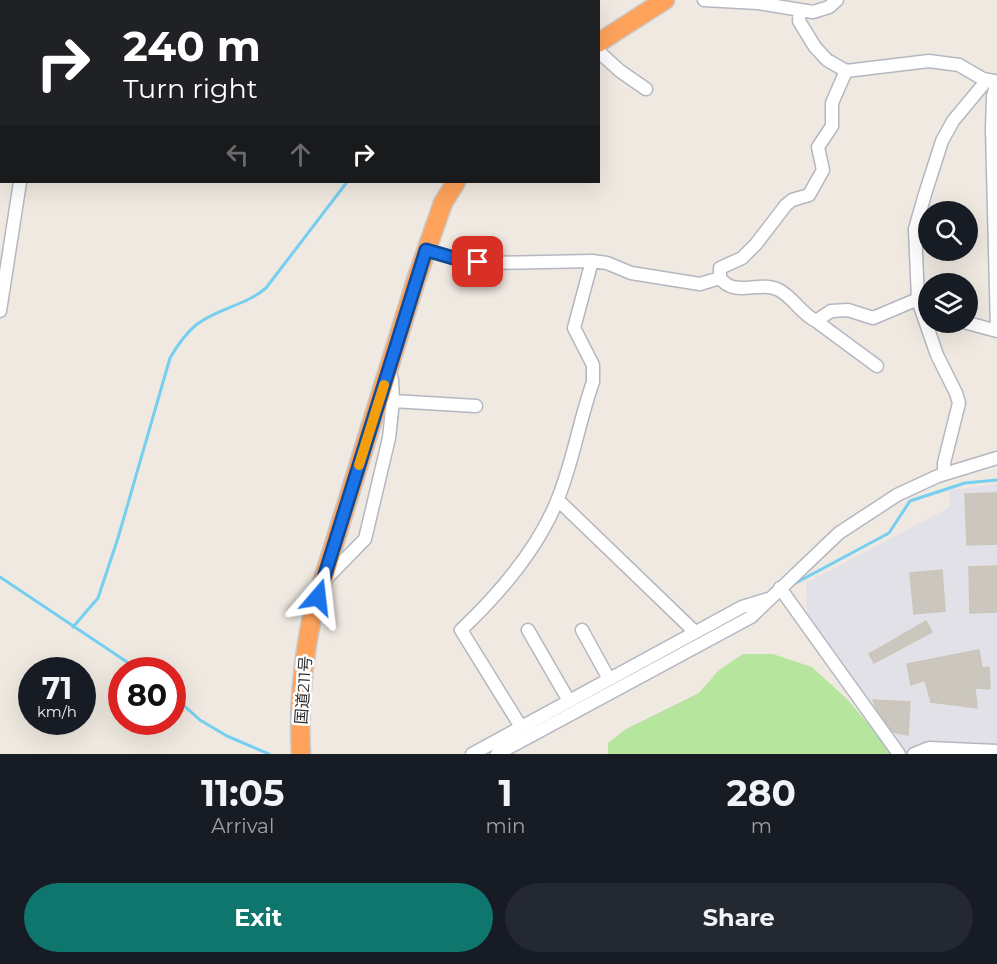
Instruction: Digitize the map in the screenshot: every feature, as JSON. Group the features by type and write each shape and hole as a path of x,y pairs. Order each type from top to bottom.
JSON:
{"highway":[{"path":"600,42 665,0"},
{"name":"国道211号","path":"301,754 299,713 304,653 313,612 426,250 443,203 455,183"}],"street":[{"path":"704,0 758,3 800,11 821,11 837,0"},
{"path":"800,11 799,21 815,47 826,60 846,71 929,61 959,65 994,81"},
{"path":"600,53 620,71 646,89"},
{"path":"846,71 832,103 832,126 818,147 823,170 809,195 792,200 786,205 756,244 742,258 720,268 718,273 728,286 735,288 768,287 778,290 810,318 877,366"},
{"path":"978,325 997,329 995,161 992,113 994,81"},
{"path":"919,273 915,229 942,141 953,121 994,81"},
{"path":"0,311 20,183"},
{"path":"426,250 464,261 491,263 592,261 607,263 631,273 700,284 720,278"},
{"path":"521,727 461,630 485,607 542,533 558,500 593,382 593,365 574,328 592,261"},
{"path":"816,321 831,311 848,310 873,318 918,306"},
{"path":"930,333 937,355 959,403 944,463 944,474"},
{"path":"323,582 365,539 381,477 393,401 389,369"},
{"path":"393,401 476,406"},
{"path":"497,754 751,617 839,533 897,495 944,474 997,458"},
{"path":"558,500 695,633"},
{"path":"780,588 899,754"},
{"path":"472,754 742,607 771,598"},
{"path":"528,630 569,701"},
{"path":"582,630 609,679"},
{"path":"914,754 929,748 997,751"}],"shaded area":[{"path":"997,484 997,747 927,745 903,754 807,617 806,583 950,507 950,490"}],"green space":[{"path":"743,654 773,654 812,667 848,700 893,754 608,754 608,743 626,729 699,693 719,670"}],"building":[{"path":"997,493 997,544 967,545 965,494"},
{"path":"997,566 997,612 970,613 969,567"},
{"path":"942,570 945,611 914,614 910,573"},
{"path":"926,621 932,632 874,663 869,654"},
{"path":"979,650 982,668 989,667 990,689 975,688 977,708 931,702 925,680 911,685 907,664"},
{"path":"873,700 910,702 908,735 893,732"}],"waterway":[{"path":"73,627 98,598 118,538 170,358 185,336 204,319 249,299 266,288 346,183"},
{"path":"792,585 889,533 910,501 965,483 997,480"},
{"path":"0,577 120,657"},
{"path":"186,708 200,720 227,736 269,754"}],"slow traffic":[{"path":"359,465 384,385"}],"route":[{"path":"318,597 426,250 464,261 478,262"}]}
